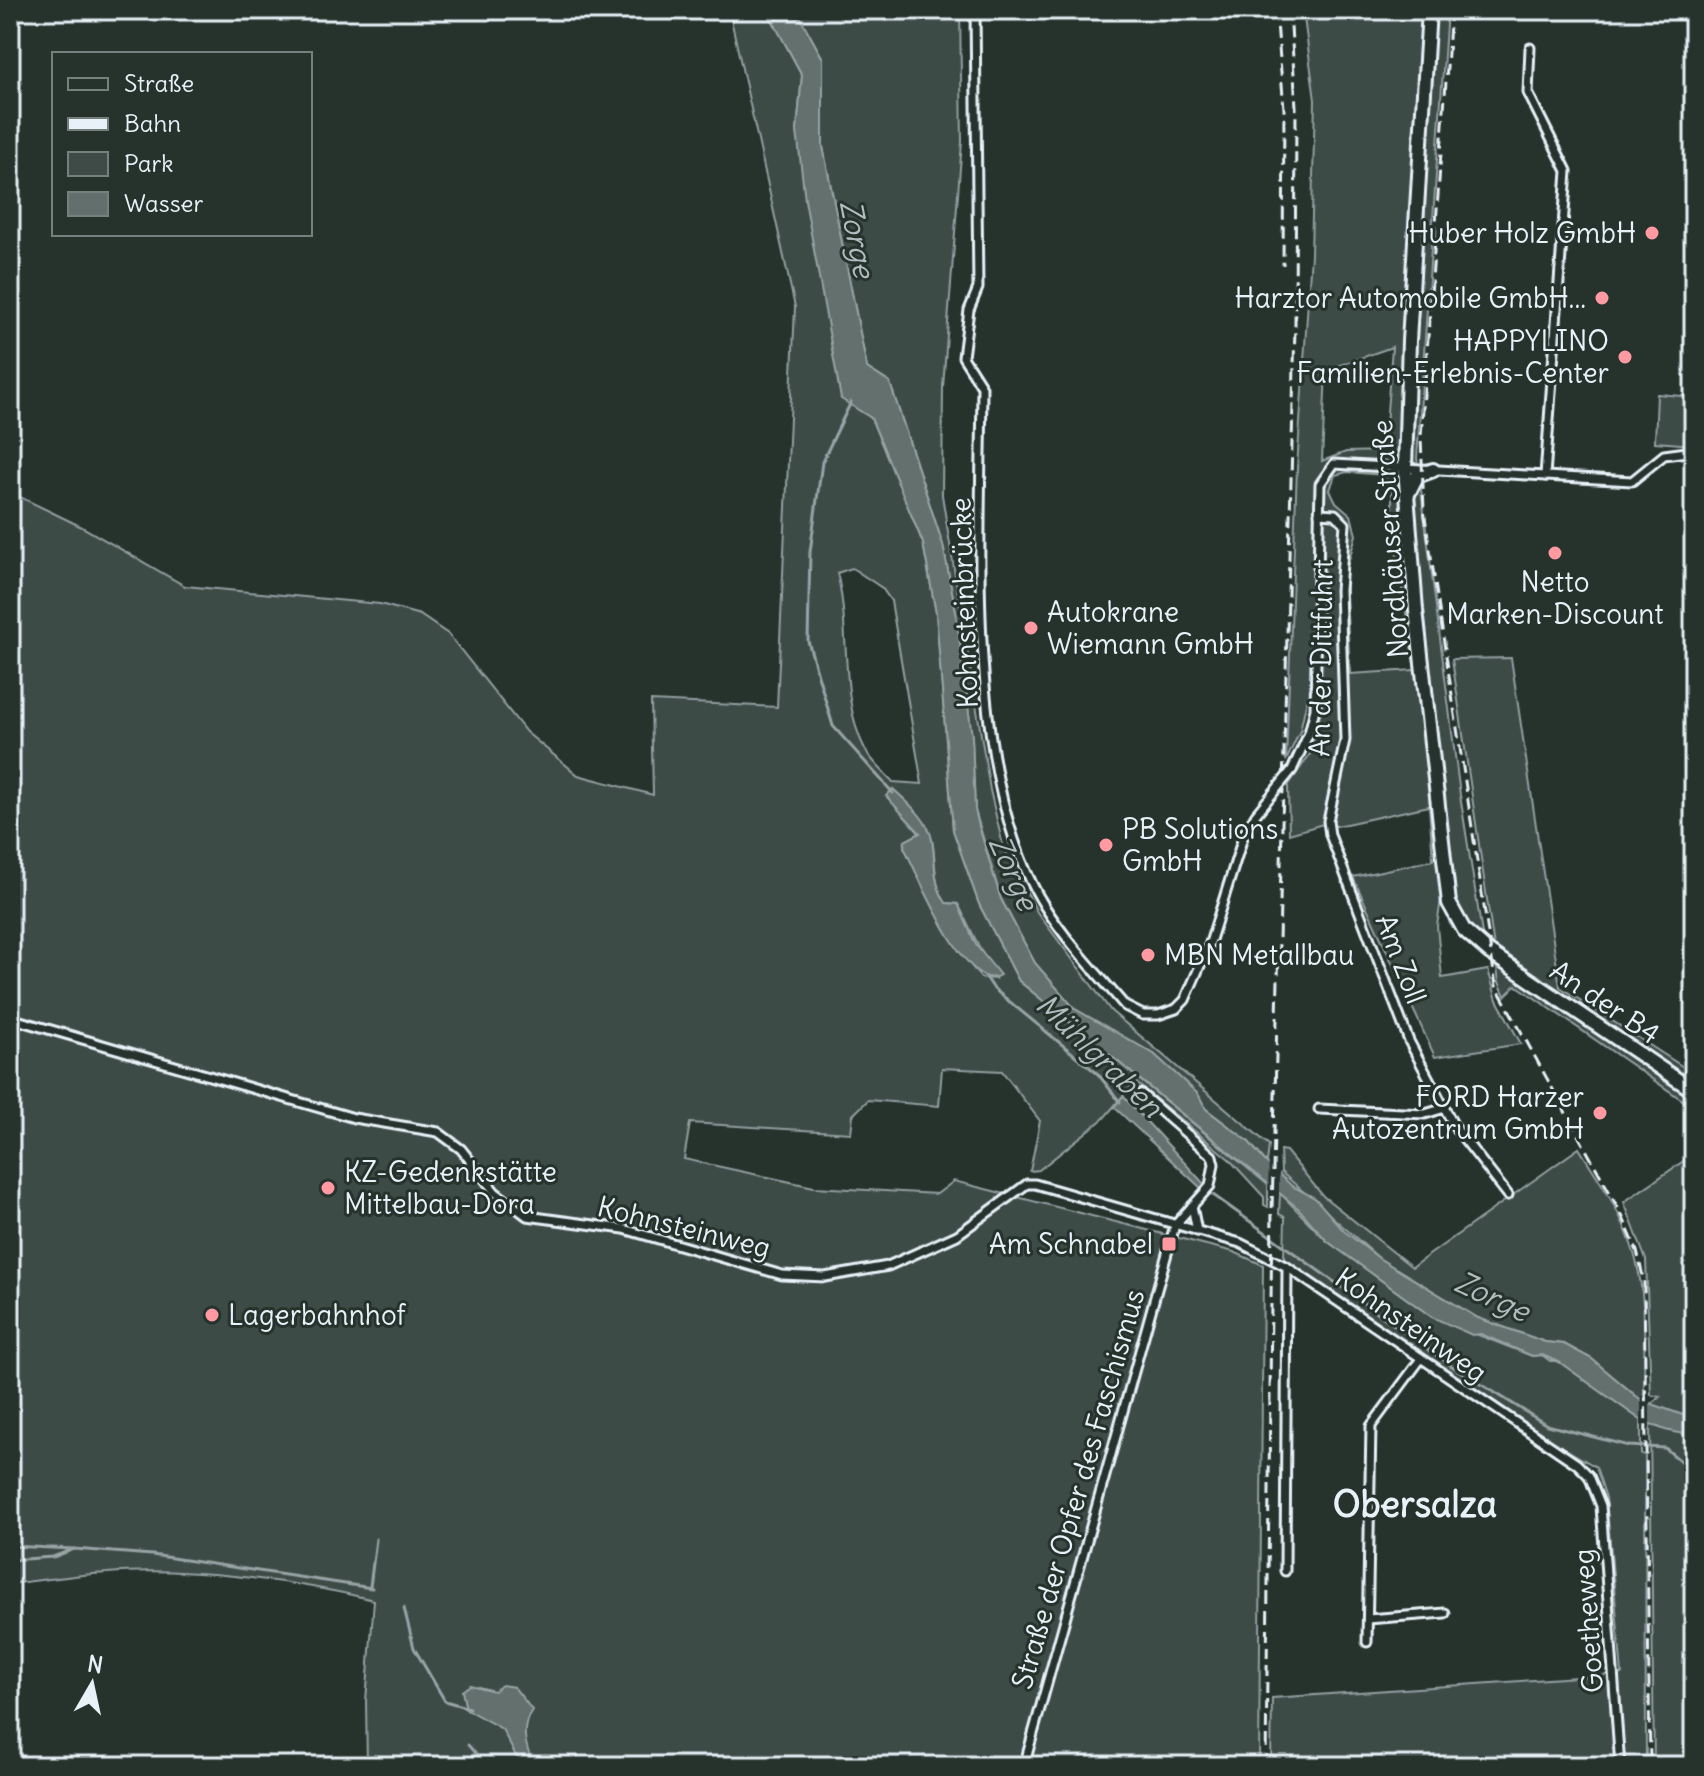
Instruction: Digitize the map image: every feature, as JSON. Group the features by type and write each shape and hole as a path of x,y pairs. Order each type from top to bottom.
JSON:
{"main road":[{"name":"Nordhäuser Straße","path":"1429,10 1408,355 1406,499 1449,903 1464,930 1489,952"},
{"path":"1406,499 1417,476 1433,470"},
{"name":"An der B4","path":"1489,952 1694,1091"}],"street":[{"name":"Kohnsteinbrücke","path":"975,10 978,288 969,310 963,357 982,387 983,658 1005,816 1045,907 1125,1006 1143,1015 1168,1013 1185,1000 1227,896 1244,834 1292,770 1313,718 1320,484 1334,464 1405,468"},
{"path":"1530,48 1528,93 1567,171 1545,476"},
{"path":"1405,468 1632,481 1664,455 1694,451"},
{"name":"An der Dittfuhrt","path":"1319,513 1335,514 1345,524 1340,590 1345,740 1328,821"},
{"name":"Am Zoll","path":"1328,821 1409,1041 1454,1126 1508,1195"},
{"name":"Kohnsteinweg","path":"10,1018 339,1114 438,1132 461,1149 495,1192 527,1216 624,1229 782,1275 825,1277 888,1266 957,1235 1027,1184 1240,1243 1287,1267 1560,1452 1589,1476"},
{"path":"1141,1094 1212,1156 1215,1174 1210,1186 1175,1225"},
{"path":"1319,1109 1425,1114 1445,1108"},
{"path":"1192,1206 1197,1231"},
{"name":"Straße der Opfer des Faschismus","path":"1024,1766 1175,1225"},
{"path":"1285,1571 1287,1267"},
{"path":"1367,1642 1371,1426 1420,1360"},
{"name":"Goetheweg","path":"1589,1476 1601,1506 1620,1766"},
{"path":"1368,1619 1445,1613"}],"green space":[{"path":"729,10 767,10 802,75 797,131 862,409 871,418 923,543 936,613 953,830 979,904 1019,981 1268,1185 1268,1207 1264,1205 1264,1197 1229,1159 1135,1082 1104,1118 1039,1170 1030,1171 1040,1121 1002,1071 942,1068 939,1106 868,1100 853,1115 851,1133 690,1123 684,1159 814,1187 937,1194 954,1181 1234,1252 1263,1265 1259,1766 367,1766 366,1701 374,1600 276,1581 205,1573 138,1571 10,1584 10,492 82,527 185,586 380,604 420,615 448,634 526,732 578,775 653,795 651,701 777,707 795,307","holes":["852,568 882,588 891,601 922,784 893,782 874,762 857,730 848,686 844,617 837,573","893,789 926,827 932,840 942,895 946,903 958,904 995,979 981,978 969,963 904,847 906,841 920,834 887,796"]},
{"path":"796,10 960,10 962,142 943,387 942,495 990,790 1003,846 1037,912 1111,1011 1269,1145 1267,1163 1248,1141 1206,1109 1198,1094 1154,1054 1075,1009 1035,963 1001,899 975,810 972,737 956,612 943,545 890,383 867,368 823,147 823,59"},
{"path":"1303,10 1447,10 1417,458 1460,795 1486,959 1450,924 1441,899 1437,926 1442,978 1488,970 1497,1000 1521,1044 1435,1057 1353,877 1433,860 1429,806 1337,826 1323,824 1289,834 1288,786 1310,754 1323,703 1307,699 1300,731 1286,761 1297,468 1311,254 1315,100","holes":["1392,347 1384,451 1346,452 1322,461 1326,370","1347,472 1384,475 1392,490 1392,525 1415,670 1350,674 1345,574 1356,535 1351,515 1336,502 1330,490 1335,475"]},
{"path":"1657,394 1694,397 1694,445 1655,442"},
{"path":"1511,658 1560,987 1694,1074 1694,1108 1516,985 1505,996 1499,982 1452,659"},
{"path":"1579,1148 1616,1208 1637,1265 1644,1320 1644,1395 1641,1400 1592,1359 1564,1344 1545,1342 1478,1318 1380,1259 1281,1172 1280,1150 1286,1151 1323,1196 1412,1267"},
{"path":"1694,1154 1694,1419 1650,1405 1660,1397 1651,1395 1646,1260 1624,1202"},
{"path":"1280,1193 1327,1241 1432,1317 1532,1356 1542,1355 1550,1361 1559,1361 1641,1420 1641,1454 1645,1455 1646,1766 1271,1766 1272,1698 1622,1674 1606,1498 1596,1467 1531,1429 1284,1259 1285,1217 1279,1214"},
{"path":"1650,1425 1694,1436 1694,1759 1687,1766 1654,1766"}],"water":[{"path":"767,10 796,10 823,59 823,147 867,368 890,383 943,545 956,612 972,737 975,810 1001,899 1035,963 1075,1009 1154,1054 1198,1094 1206,1109 1248,1141 1292,1186 1315,1198 1344,1231 1380,1259 1478,1318 1545,1342 1564,1344 1592,1359 1641,1400 1694,1419 1694,1436 1665,1430 1641,1420 1559,1362 1542,1355 1532,1356 1481,1334 1472,1335 1432,1317 1327,1241 1299,1209 1019,981 979,904 953,830 936,613 923,543 871,418 841,399 805,200 797,131 802,75"},
{"path":"893,789 927,825 932,840 936,880 942,895 946,903 958,904 976,945 1000,975 987,977 973,968 945,929 904,847 905,841 920,833 886,796"},
{"path":"1123,1096 1206,1186 1203,1190 1114,1107"},
{"path":"470,1685 494,1691 502,1685 514,1687 532,1710 525,1737 534,1766 521,1766 502,1729 466,1709 462,1691"}],"pier":[{"path":"1269,1159 1279,1167 1279,1198 1268,1190"},
{"path":"1641,1395 1650,1400 1650,1430 1641,1425"}],"waterway":[{"name":"Mühlgraben","path":"851,402 822,462 810,552 808,641 833,726 893,793"},
{"name":"Mühlgraben","path":"986,977 994,989 1098,1074 1120,1102"},
{"path":"1209,1192 1450,1365 1547,1425 1629,1446 1665,1448 1683,1463 1694,1466"},
{"path":"370,1587 376,1539"},
{"path":"10,1546 74,1549"},
{"path":"10,1560 53,1557 74,1549 152,1555 372,1588"},
{"path":"404,1608 414,1648 445,1701 469,1708"},
{"path":"468,1745 486,1766"}],"railway":[{"path":"1276,10 1284,109 1283,265"},
{"path":"1266,1766 1272,1210 1295,327 1296,107 1290,10"},
{"path":"1451,10 1421,437 1424,510 1496,986 1621,1213 1637,1251 1644,1281 1650,1766"}],"place":[{"name":"Huber Holz GmbH","path":"1652,233"},
{"name":"Harztor Automobile GmbH...","path":"1602,298"},
{"name":"HAPPYLINO Familien-Erlebnis-Center","path":"1625,357"},
{"name":"Netto Marken-Discount","path":"1555,553"},
{"name":"Autokrane Wiemann GmbH","path":"1031,628"},
{"name":"PB Solutions GmbH","path":"1106,845"},
{"name":"MBN Metallbau","path":"1148,955"},
{"name":"FORD Harzer Autozentrum GmbH","path":"1600,1113"},
{"name":"KZ-Gedenkstätte Mittelbau-Dora","path":"328,1188"},
{"name":"Am Schnabel","path":"1169,1244"},
{"name":"Lagerbahnhof","path":"212,1315"}],"district":[{"name":"Obersalza","path":"1415,1504"}],"water label":[{"name":"Zorge","path":"857,239"},
{"name":"Zorge","path":"1013,873"},
{"name":"Zorge","path":"1492,1297"}]}
